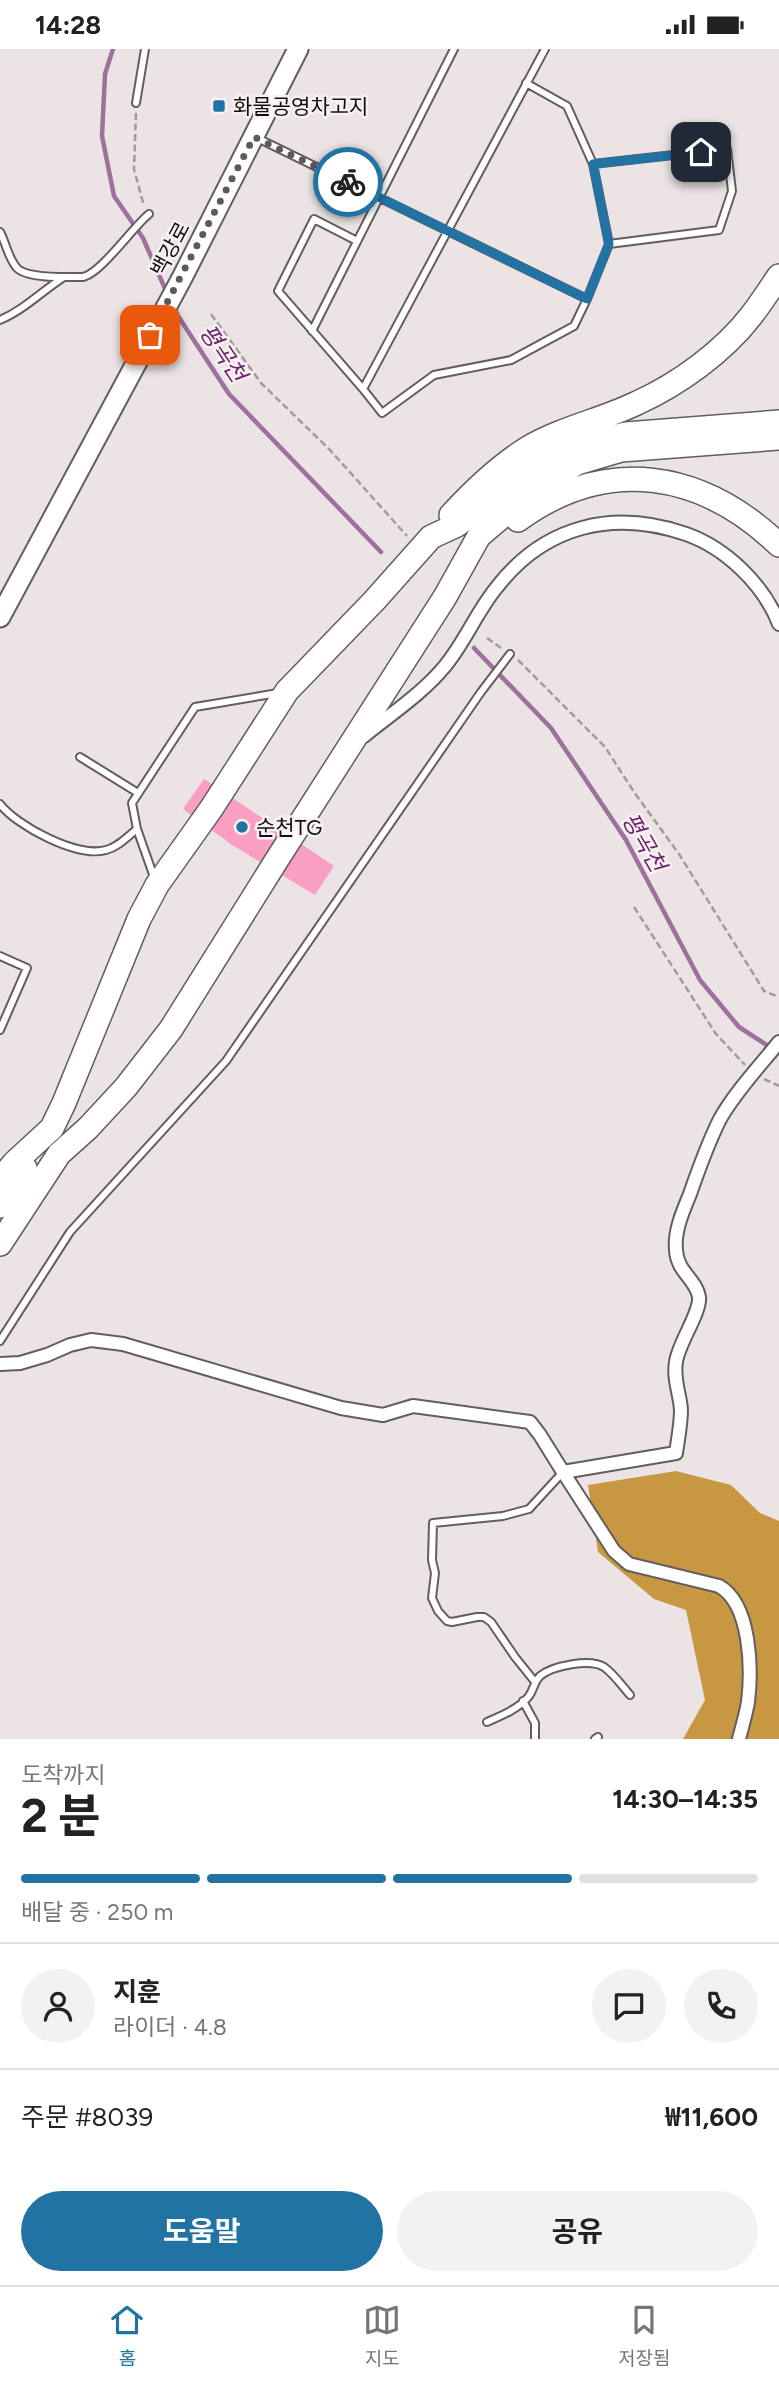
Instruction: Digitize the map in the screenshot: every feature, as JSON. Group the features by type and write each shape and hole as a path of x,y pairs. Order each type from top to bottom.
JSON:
{"highway":[{"path":"0,1206 52,1128 139,919 156,885 211,809 287,691 374,601 479,484 528,448 638,403 676,381 717,351 751,317 779,276"},
{"path":"431,537 457,525 526,471 575,446 626,434 691,427 771,431"},
{"path":"0,1244 59,1154 88,1128 126,1087 171,1029 445,597 479,536 538,486 577,463 621,450 771,431"},
{"path":"464,563 536,506 575,488 613,479 652,480 688,486 722,501 756,523 779,545"},
{"path":"0,1180 14,1163 52,1128"}],"main road":[{"name":"백강로","path":"0,617 183,276 298,49"}],"street":[{"path":"351,747 432,680 446,665 495,589 516,563 544,543 584,527 604,523 642,523 693,537 717,549 737,566 757,587 779,624"},
{"path":"563,1472 676,1453 681,1408 675,1378 676,1363 678,1350 698,1307 699,1298 695,1287 678,1265 675,1249 679,1223 722,1116 779,1042"},
{"path":"0,1364 20,1363 91,1340 123,1344 341,1408 383,1415 413,1406 530,1422 614,1551 629,1564 730,1591 739,1608 749,1646 748,1702 739,1739"}],"lane":[{"path":"136,103 145,49"},
{"path":"312,331 454,49"},
{"path":"363,389 545,49"},
{"path":"358,241 314,219 278,291 382,413 434,375 511,360 574,326 609,244 593,164 567,106 526,83"},
{"path":"254,137 587,299"},
{"path":"593,164 727,149 732,191 719,230 609,244"},
{"path":"0,232 20,271 64,277 88,276 146,216"},
{"path":"0,320 18,312 44,289 64,277"},
{"path":"0,1341 70,1232 226,1061 510,654"},
{"path":"156,885 137,829 132,803 195,706 287,691"},
{"path":"80,757 138,793"},
{"path":"0,804 10,814 72,849 104,851 137,829"},
{"path":"0,955 27,968 0,1030"},
{"path":"536,1682 491,1622 484,1617 447,1621 438,1611 432,1598 435,1573 432,1560 433,1523 503,1516 529,1509 563,1472"},
{"path":"487,1722 506,1713 530,1696 542,1674 557,1667 599,1664 606,1668 630,1695"},
{"path":"523,1701 535,1723 535,1739"}],"path":[{"path":"136,103 134,169 146,216"},
{"path":"211,314 261,383 330,450 407,536"},
{"path":"487,638 510,654 605,747 679,854 764,991 779,997"},
{"path":"634,907 716,1034 756,1070 779,1086"}],"shaded area":[{"path":"676,1471 731,1485 760,1513 779,1521 779,1739 683,1739 705,1700 686,1610 654,1599 598,1552 588,1485"}],"building":[{"name":"순천TG","path":"204,779 334,866 315,895 232,845 183,809"}],"waterway":[{"name":"평곡천","path":"113,49 105,74 102,136 114,196 143,238 166,291"},
{"name":"평곡천","path":"173,305 229,394 381,552"},
{"name":"평곡천","path":"474,648 551,728 626,840 700,980 739,1027 779,1053"}],"way so far":[{"path":"150,335 254,137 348,182"}],"place":[{"name":"화물공영차고지","path":"219,106"},
{"name":"순천TG","path":"242,827"}],"route":[{"path":"348,182 587,299 609,244 593,164 701,152"}]}
